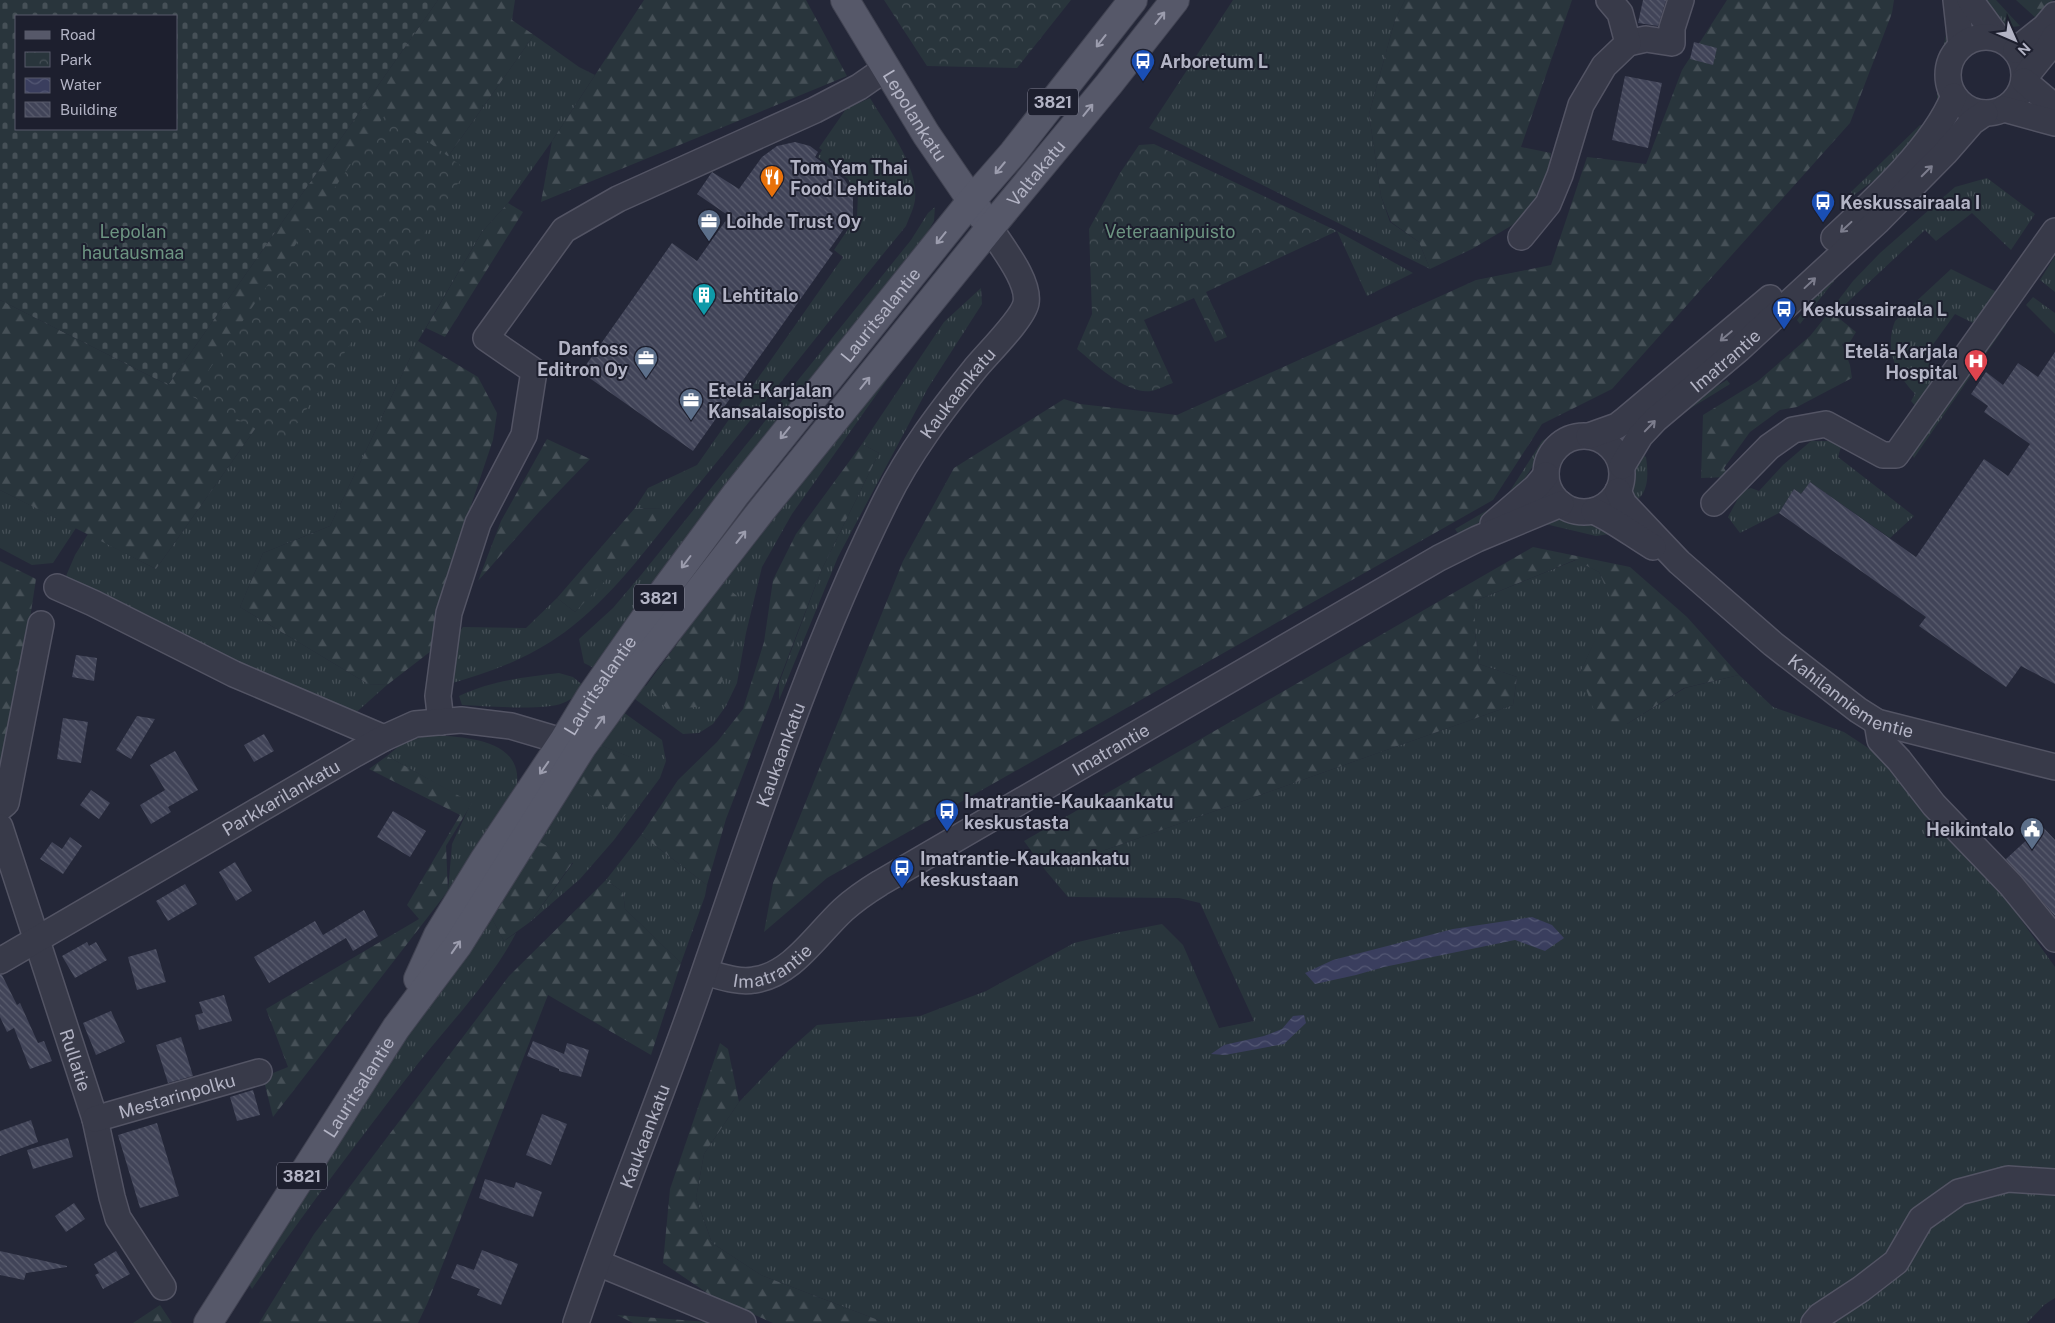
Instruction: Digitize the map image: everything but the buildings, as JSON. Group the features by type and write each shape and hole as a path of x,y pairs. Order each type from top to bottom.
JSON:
{"main road":[{"name":"Lepolankatu","path":"845,0 885,70 990,228"},
{"name":"Valtakatu","path":"972,200 1013,152 1134,0"},
{"name":"Valtakatu","path":"990,228 1109,84 1174,0"},
{"name":"Lauritsalantie","path":"208,1323 396,1028 458,945 573,744 590,697 658,599 736,494 972,200"},
{"name":"Lauritsalantie","path":"573,744 643,663 688,604 990,228"}],"street":[{"path":"1521,237 1548,204 1560,175 1581,106 1604,66 1628,43 1646,39 1672,43 1672,28 1681,0"},
{"path":"1956,0 1961,45"},
{"path":"1970,0 2021,58 2024,79 2055,108"},
{"path":"1617,4 1628,43"},
{"path":"2055,15 2045,27 2007,44 1979,37 1961,45 1954,54 1948,69 1949,86 1954,96 1968,108 2055,123"},
{"path":"1994,111 2017,97 2024,79 2047,50 2055,36"},
{"path":"440,722 438,696 449,613 478,523 524,435 534,371 486,338 564,230 618,199 815,110 859,87 885,70"},
{"name":"Imatrantie","path":"1589,436 1617,426 1765,303 1864,209 1914,156 1941,124 1954,96"},
{"name":"Imatrantie","path":"1622,466 1640,436 1656,419 1739,349 1878,221 1945,153 1972,122 1994,111"},
{"name":"Kaukaankatu","path":"576,1323 705,972 736,877 817,653 856,561 889,492 923,436 1014,323 1026,304 1023,283 990,228"},
{"path":"1714,503 1769,446 1793,430 1826,424 1883,455 1896,455 2055,231"},
{"path":"1578,436 1600,439 1610,445 1618,455 1622,466 1623,476 1618,491 1606,505 1594,511 1576,511 1560,504 1548,486 1546,475 1549,459 1558,446 1578,436"},
{"name":"Imatrantie","path":"1472,541 1536,487 1546,475"},
{"name":"Kahilanniementie","path":"1618,491 1624,504 1680,562 1773,644 1858,710 1877,722 2055,767"},
{"name":"Imatrantie","path":"705,972 742,981 755,980 774,974 790,963 843,910 880,883 1422,567 1472,541 1560,504"},
{"name":"Kahilanniementie","path":"1594,511 1613,520 1625,530 1680,562"},
{"path":"57,587 93,603 234,674 384,738"},
{"path":"2,813 41,624"},
{"name":"Parkkarilankatu","path":"0,961 384,738 415,724 461,720 511,726 573,744"},
{"path":"1877,722 1880,740 1899,760 1934,806 2011,886 2055,939"},
{"name":"Rullatie","path":"2,813 37,940 95,1118 118,1218 163,1287"},
{"name":"Mestarinpolku","path":"95,1118 259,1072"},
{"path":"1814,1323 1820,1316 1861,1289 1896,1262 1921,1220 1959,1192 2008,1179 2055,1182"},
{"path":"598,1263 743,1323"}],"green space":[{"name":"Lepolan hautausmaa","path":"0,0 438,0 168,385 0,300"},
{"path":"438,0 515,0 512,20 534,35 156,569 0,490 0,300 168,385"},
{"path":"644,0 806,0 847,76 541,202 552,141"},
{"path":"884,0 1071,0 1017,68 927,66"},
{"path":"1233,0 1405,0 1395,20 1369,114 1381,196 1390,222 1419,242 1430,269 1149,128"},
{"path":"1405,0 1572,0 1521,147 1551,153 1546,183 1521,220 1472,249 1430,269 1419,242 1391,222 1381,196 1369,114 1395,20"},
{"path":"1727,0 1894,0 1892,13 1850,123 1612,389 1542,424 1493,500 827,878 764,932 773,883 903,561 954,468 1064,399 1080,404 1177,415 1476,280 1551,265 1587,157 1646,164 1682,70"},
{"path":"1985,0 1996,0 2020,26 2013,27 2002,24"},
{"path":"2016,0 2053,0 2038,20"},
{"path":"1947,30 1949,44 1940,71 1940,109 1937,108 1937,63"},
{"path":"534,35 579,67 595,75 552,141 508,203 482,232 418,341 330,526 263,553 240,607 368,684 387,685 351,717 70,584 66,576 75,555 88,534 156,569"},
{"path":"870,98 893,134 912,174 915,200 906,226 646,549 600,602 565,632 524,657 449,684 453,638 463,627 526,628 557,598 575,612 663,509 635,508 648,488 697,465 843,257 834,250 857,216 858,195 847,178 818,157 822,150 819,148 846,109"},
{"path":"387,112 467,170 284,443 191,396"},
{"path":"1920,125 1929,127 1899,162 1854,195 1851,192"},
{"name":"Veteraanipuisto","path":"1154,144 1337,231 1206,292 1227,337 1215,342 1194,298 1144,320 1173,383 1151,391 1142,391 1111,377 1077,349 1092,314 1089,229 1120,173 1139,145"},
{"path":"1959,154 1960,156 1846,266 1800,324 1797,320 1823,284"},
{"path":"1987,178 2035,214 2011,250 1972,213 1936,241 1925,230 1835,314 1830,311 1853,281 1880,253 1955,187"},
{"path":"508,203 523,212 445,337 426,328 482,232"},
{"path":"935,207 934,221 918,249 596,669 584,663 579,639 613,608 641,575 911,240 928,213"},
{"path":"1337,231 1413,273 1367,296"},
{"path":"2055,256 2055,292 2040,280"},
{"path":"1951,269 2001,294 1977,325 1955,314 1924,357 1936,370 1937,387 1918,409 1911,401 1915,394 1902,378 1891,351 1892,331 1895,321"},
{"path":"981,288 982,304 928,388 838,557 779,700 779,683 821,571 879,453 862,444 944,322"},
{"path":"2033,297 2055,313 2055,334 2026,305"},
{"path":"1830,311 1856,332 1850,342 1842,344 1850,365 1852,378 1797,407 1780,410 1750,432 1724,468 1729,477 1701,478 1703,415 1758,381 1810,336"},
{"path":"2002,322 2006,325 1914,458 1910,450"},
{"path":"418,341 478,377 497,413 493,440 438,604 435,648 387,685 368,684 240,607 263,553 330,526"},
{"path":"901,360 792,514 762,567 746,633 737,683 726,706 713,724 699,733 683,734 632,697 642,684 646,686 722,583"},
{"path":"1727,380 1730,384 1683,413 1661,433 1657,430 1681,408"},
{"path":"1606,420 1589,429 1569,431 1556,438 1545,449 1506,502 1494,513 1459,535 1455,529 1491,508 1508,494 1542,441 1562,428"},
{"path":"547,439 590,459 539,512 478,581 501,521"},
{"path":"1811,441 1839,443 1841,447 1838,457 1914,516 1890,538 1810,482 1801,494 1794,489 1779,513 1740,533 1728,517 1742,491 1751,488 1759,491 1783,465"},
{"path":"862,444 879,453 821,571 726,819 707,885 641,835 678,780 717,742 743,709 764,642 773,580 796,534"},
{"path":"1639,453 1646,457 1647,481 1643,493 1635,501 1631,483 1634,465"},
{"path":"0,490 76,528 53,563 32,565 0,548"},
{"path":"635,508 664,509 638,547 575,612 557,598"},
{"path":"1552,518 1583,521 1597,526 1610,534 1596,536 1541,523"},
{"path":"1533,547 1630,567 1687,617 1739,675 1684,688 1627,724 1599,724 1580,673 1612,602 1599,572 1575,560 1475,601 1475,632 1479,664 1517,677 1513,705 1046,871 1024,841"},
{"path":"1576,560 1599,572 1613,602 1580,673 1627,724 1685,688 1739,675 1773,707 1844,732 1891,763 2002,893 2055,967 2055,1298 2044,1305 2027,1323 886,1323 761,1275 712,1243 696,1198 704,1154 739,1102 789,1050 817,1025 920,1016 986,991 1074,943 1162,924 1183,945 1219,1028 1254,1021 1200,903 1179,898 1068,897 1046,871 1513,705 1517,677 1479,664 1475,632 1475,601"},
{"path":"0,561 36,579 4,789 0,780"},
{"path":"722,583 737,596 733,654 712,706 667,709 646,686"},
{"path":"559,673 573,677 585,687 570,700 563,703 543,707 462,705 459,696 495,683"},
{"path":"623,712 662,740 666,761 660,778 614,840 580,879 530,922 573,863 537,840 574,783 647,764 600,745"},
{"path":"431,735 460,737 490,744 503,751 512,760 517,773 516,790 443,911 448,891 452,844 471,803 387,756 405,741"},
{"path":"600,745 648,764 649,785 622,819 574,783"},
{"path":"387,756 472,803 446,846 448,891 273,1117 263,1077 288,1067 266,1009 419,919 407,905 460,815 369,769"},
{"path":"641,835 707,885 705,896 681,963 625,909 623,892 606,880"},
{"path":"537,840 573,862 530,922 504,941 490,915"},
{"path":"606,880 623,892 625,909 681,963 651,1055 548,995 428,1302 418,1323 259,1323 314,1234 509,976"},
{"path":"490,915 504,941 516,933 506,951 482,985 353,1148 252,1289 248,1282 481,919"},
{"path":"720,1043 728,1049 739,1102 704,1154 696,1198 712,1243 761,1275 886,1323 773,1323 713,1297 663,1263 670,1189"},
{"path":"160,1305 172,1323 133,1323"},
{"path":"617,1315 708,1322 711,1323 633,1323"}],"water":[{"path":"1532,917 1552,925 1564,938 1545,951 1515,940 1384,967 1315,984 1305,973 1333,960 1453,929"},
{"path":"1304,1015 1306,1023 1284,1044 1225,1055 1211,1054 1224,1045 1264,1036 1282,1029 1293,1016"}],"place":[{"name":"Arboretum L","path":"1143,82"},
{"name":"Tom Yam Thai Food Lehtitalo","path":"772,198"},
{"name":"Keskussairaala I","path":"1823,223"},
{"name":"Loihde Trust Oy","path":"709,242"},
{"name":"Lehtitalo","path":"704,316"},
{"name":"Keskussairaala L","path":"1784,330"},
{"name":"Danfoss Editron Oy","path":"646,379"},
{"name":"Etelä-Karjala Hospital","path":"1976,382"},
{"name":"Etelä-Karjalan Kansalaisopisto","path":"691,421"},
{"name":"Imatrantie-Kaukaankatu keskustasta","path":"947,832"},
{"name":"Heikintalo","path":"2032,850"},
{"name":"Imatrantie-Kaukaankatu keskustaan","path":"902,889"}]}
